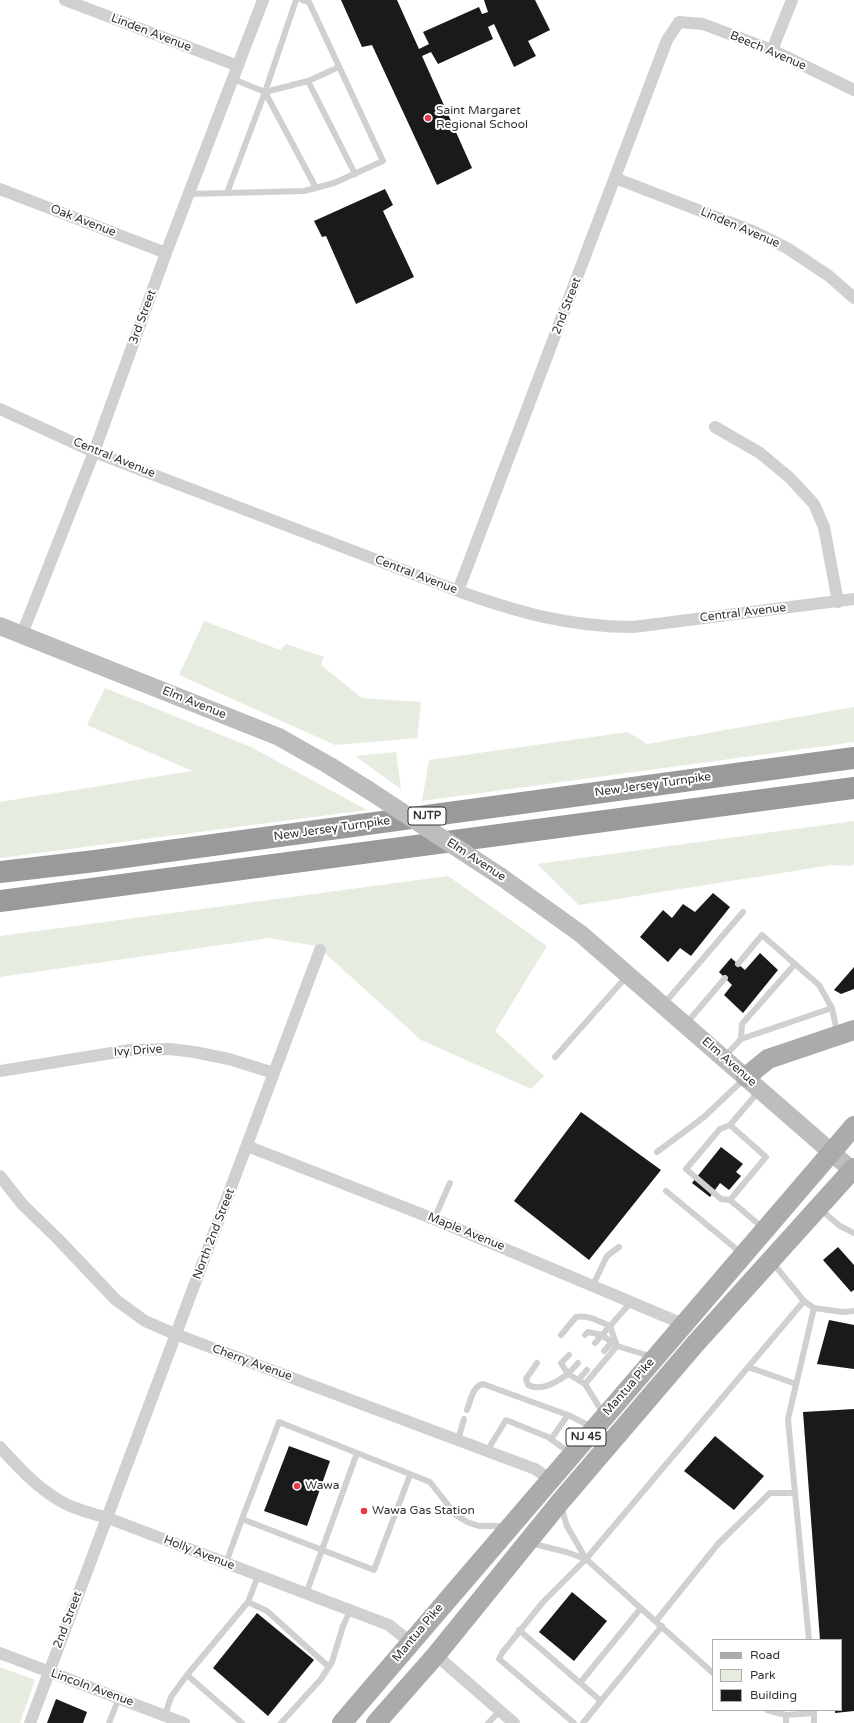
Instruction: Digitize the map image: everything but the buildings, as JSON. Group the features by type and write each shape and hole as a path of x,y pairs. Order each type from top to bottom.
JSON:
{"highway":[{"name":"New Jersey Turnpike","path":"0,872 103,860 854,758"},
{"name":"NJTP","path":"0,901 854,788"}],"main road":[{"name":"Elm Avenue","path":"0,626 279,738 370,791 552,912 628,975 753,1083 831,1153 853,1170"},
{"path":"753,1083 768,1059 846,1032"},
{"name":"Mantua Pike","path":"342,1723 742,1254 765,1230 854,1126"},
{"name":"Mantua Pike","path":"376,1723 436,1655 560,1502 696,1343 853,1170"}],"street":[{"name":"Linden Avenue","path":"64,0 238,66"},
{"name":"3rd Street","path":"22,634 94,452 166,252 263,0"},
{"path":"772,50 792,0"},
{"name":"Beech Avenue","path":"679,22 703,24 772,50 854,90"},
{"name":"2nd Street","path":"458,592 667,40 679,22"},
{"name":"Linden Avenue","path":"615,178 755,232 787,248 829,276 854,298"},
{"name":"Oak Avenue","path":"0,189 166,252"},
{"name":"Central Avenue","path":"0,409 94,452 458,592 492,604 535,616 601,627 633,627 854,599"},
{"path":"715,427 760,453 790,478 814,504 824,527 838,602"},
{"name":"North 2nd Street","path":"108,1518 175,1334 320,950"},
{"name":"Ivy Drive","path":"0,1071 130,1050 170,1049 229,1058 274,1073"},
{"name":"Maple Avenue","path":"247,1146 434,1219 632,1301 683,1324"},
{"name":"Cherry Avenue","path":"0,1176 22,1204 58,1238 116,1300 144,1321 535,1469 550,1479"},
{"name":"Holly Avenue","path":"0,1447 39,1487 65,1504 108,1518 390,1625 410,1642"},
{"name":"2nd Street","path":"30,1723 48,1672 108,1518"},
{"name":"Lincoln Avenue","path":"0,1653 184,1723"},
{"path":"436,1655 514,1723"}],"lane":[{"path":"227,193 266,92 296,0"},
{"path":"189,194 304,191 334,183 383,161 309,2 302,0"},
{"path":"233,79 266,92 308,81 339,67"},
{"path":"308,81 354,174"},
{"path":"266,92 316,188"},
{"path":"663,1005 743,912"},
{"path":"738,964 762,935 819,985 846,1032"},
{"path":"741,1039 742,1024 795,964"},
{"path":"555,1057 628,975"},
{"path":"685,1024 725,978"},
{"path":"724,1058 741,1039 832,1008"},
{"path":"753,1083 730,1125 720,1129 686,1169 721,1199 730,1200 765,1230"},
{"path":"658,1152 704,1117 753,1083"},
{"path":"730,1125 766,1157 730,1200"},
{"path":"434,1219 450,1183"},
{"path":"666,1191 742,1254"},
{"path":"818,1208 840,1226 854,1233"},
{"path":"593,1285 607,1256 620,1247"},
{"path":"771,1260 804,1301 814,1308 843,1312 854,1311"},
{"path":"595,1344 632,1301"},
{"path":"574,1723 499,1659 519,1630 543,1602 586,1560 804,1301"},
{"path":"809,1639 788,1419 814,1308"},
{"path":"561,1334 576,1317 584,1316 610,1326"},
{"path":"610,1326 615,1344"},
{"path":"585,1335 588,1332 602,1335 615,1344 654,1358"},
{"path":"604,1351 615,1344"},
{"path":"585,1384 615,1344"},
{"path":"569,1355 561,1363 568,1374 585,1384 599,1422"},
{"path":"537,1363 526,1379 528,1385 536,1389 547,1386 568,1374 578,1363"},
{"path":"748,1367 796,1384"},
{"path":"578,1380 587,1370"},
{"path":"467,1410 475,1389 478,1385 483,1384 568,1415 599,1422"},
{"path":"551,1439 568,1415"},
{"path":"458,1440 464,1419"},
{"path":"487,1451 506,1420 551,1439 572,1454"},
{"path":"226,1563 279,1422 430,1482 456,1515 467,1522 479,1526 509,1526"},
{"path":"306,1594 357,1453"},
{"path":"242,1519 374,1570 410,1475"},
{"path":"656,1621 718,1544 770,1494 795,1493"},
{"path":"560,1502 566,1526 586,1560 712,1672"},
{"path":"526,1543 543,1545 586,1560"},
{"path":"165,1715 171,1697 187,1675 248,1602 258,1576"},
{"path":"248,1602 267,1611 330,1664"},
{"path":"580,1683 641,1608"},
{"path":"281,1723 321,1679 330,1664 343,1626 350,1611"},
{"path":"583,1723 662,1626"},
{"path":"519,1630 601,1701"},
{"path":"187,1675 242,1723"},
{"path":"109,1723 119,1698"},
{"path":"488,1723 500,1711"},
{"path":"771,1711 786,1715 814,1712 814,1723"},
{"path":"786,1715 786,1723"}],"green space":[{"path":"204,621 280,650 286,644 324,657 321,665 362,698 421,702 417,738 335,745 179,675"},
{"path":"105,688 251,747 367,810 0,858 0,802 192,771 87,725"},
{"path":"854,707 854,742 422,801 429,760 628,732 647,744"},
{"path":"396,752 401,789 355,756"},
{"path":"854,821 854,864 851,866 832,865 579,905 537,864"},
{"path":"448,876 547,946 495,1031 544,1076 531,1089 421,1040 317,946 269,938 0,977 0,936"},
{"path":"0,1667 35,1680 20,1723 0,1723"}],"place":[{"name":"Saint Margaret Regional School","path":"428,118"},
{"name":"Wawa","path":"297,1486"},
{"name":"Wawa Gas Station","path":"364,1511"}]}
